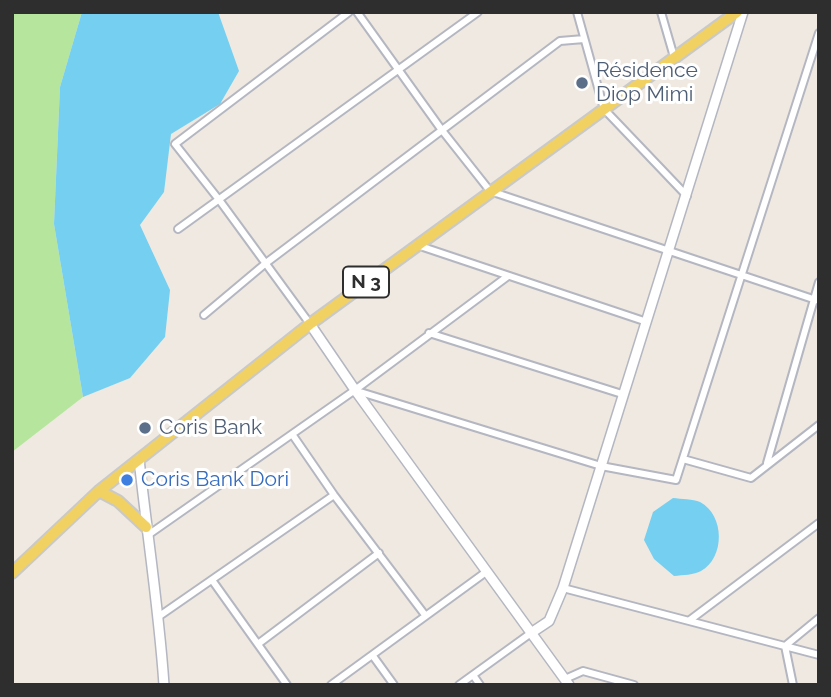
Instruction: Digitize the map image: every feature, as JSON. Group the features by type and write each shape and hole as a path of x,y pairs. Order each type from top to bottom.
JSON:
{"main road":[{"name":"N 3","path":"12,573 99,491 310,324 737,12"},
{"path":"99,491 118,501 146,532"}],"street":[{"path":"349,12 174,144 266,263 567,682 583,671 634,685"},
{"path":"357,12 490,191 816,300"},
{"path":"178,229 478,12"},
{"path":"576,12 604,109 687,196"},
{"path":"661,12 674,57"},
{"path":"459,685 549,621 601,466 644,321 687,196 743,12"},
{"path":"355,390 601,466 676,480 819,33"},
{"path":"204,315 266,263 560,41 584,39"},
{"path":"416,245 644,321"},
{"path":"146,532 355,390 508,276"},
{"path":"767,463 819,282"},
{"path":"429,333 622,394"},
{"path":"683,459 751,478 819,425"},
{"path":"292,434 334,495 425,615"},
{"path":"139,458 164,685"},
{"path":"158,617 334,495"},
{"path":"690,620 819,523"},
{"path":"258,644 379,553"},
{"path":"331,685 486,572"},
{"path":"212,580 288,685"},
{"path":"562,588 819,656"},
{"path":"785,646 819,618"},
{"path":"785,646 793,685"},
{"path":"373,656 394,685"},
{"path":"473,675 480,685"}],"green space":[{"path":"12,12 82,12 60,87 54,224 83,397 12,452"}],"water":[{"path":"82,12 218,12 239,71 220,104 171,134 164,192 140,225 170,290 165,337 130,378 83,397 54,224 60,87"},
{"path":"673,498 700,502 714,516 718,526 718,547 709,565 701,571 674,576 654,559 644,540 653,512"}],"place":[{"name":"Résidence Diop Mimi","path":"582,83"},
{"name":"Coris Bank","path":"145,428"},
{"name":"Coris Bank Dori","path":"127,480"}]}
